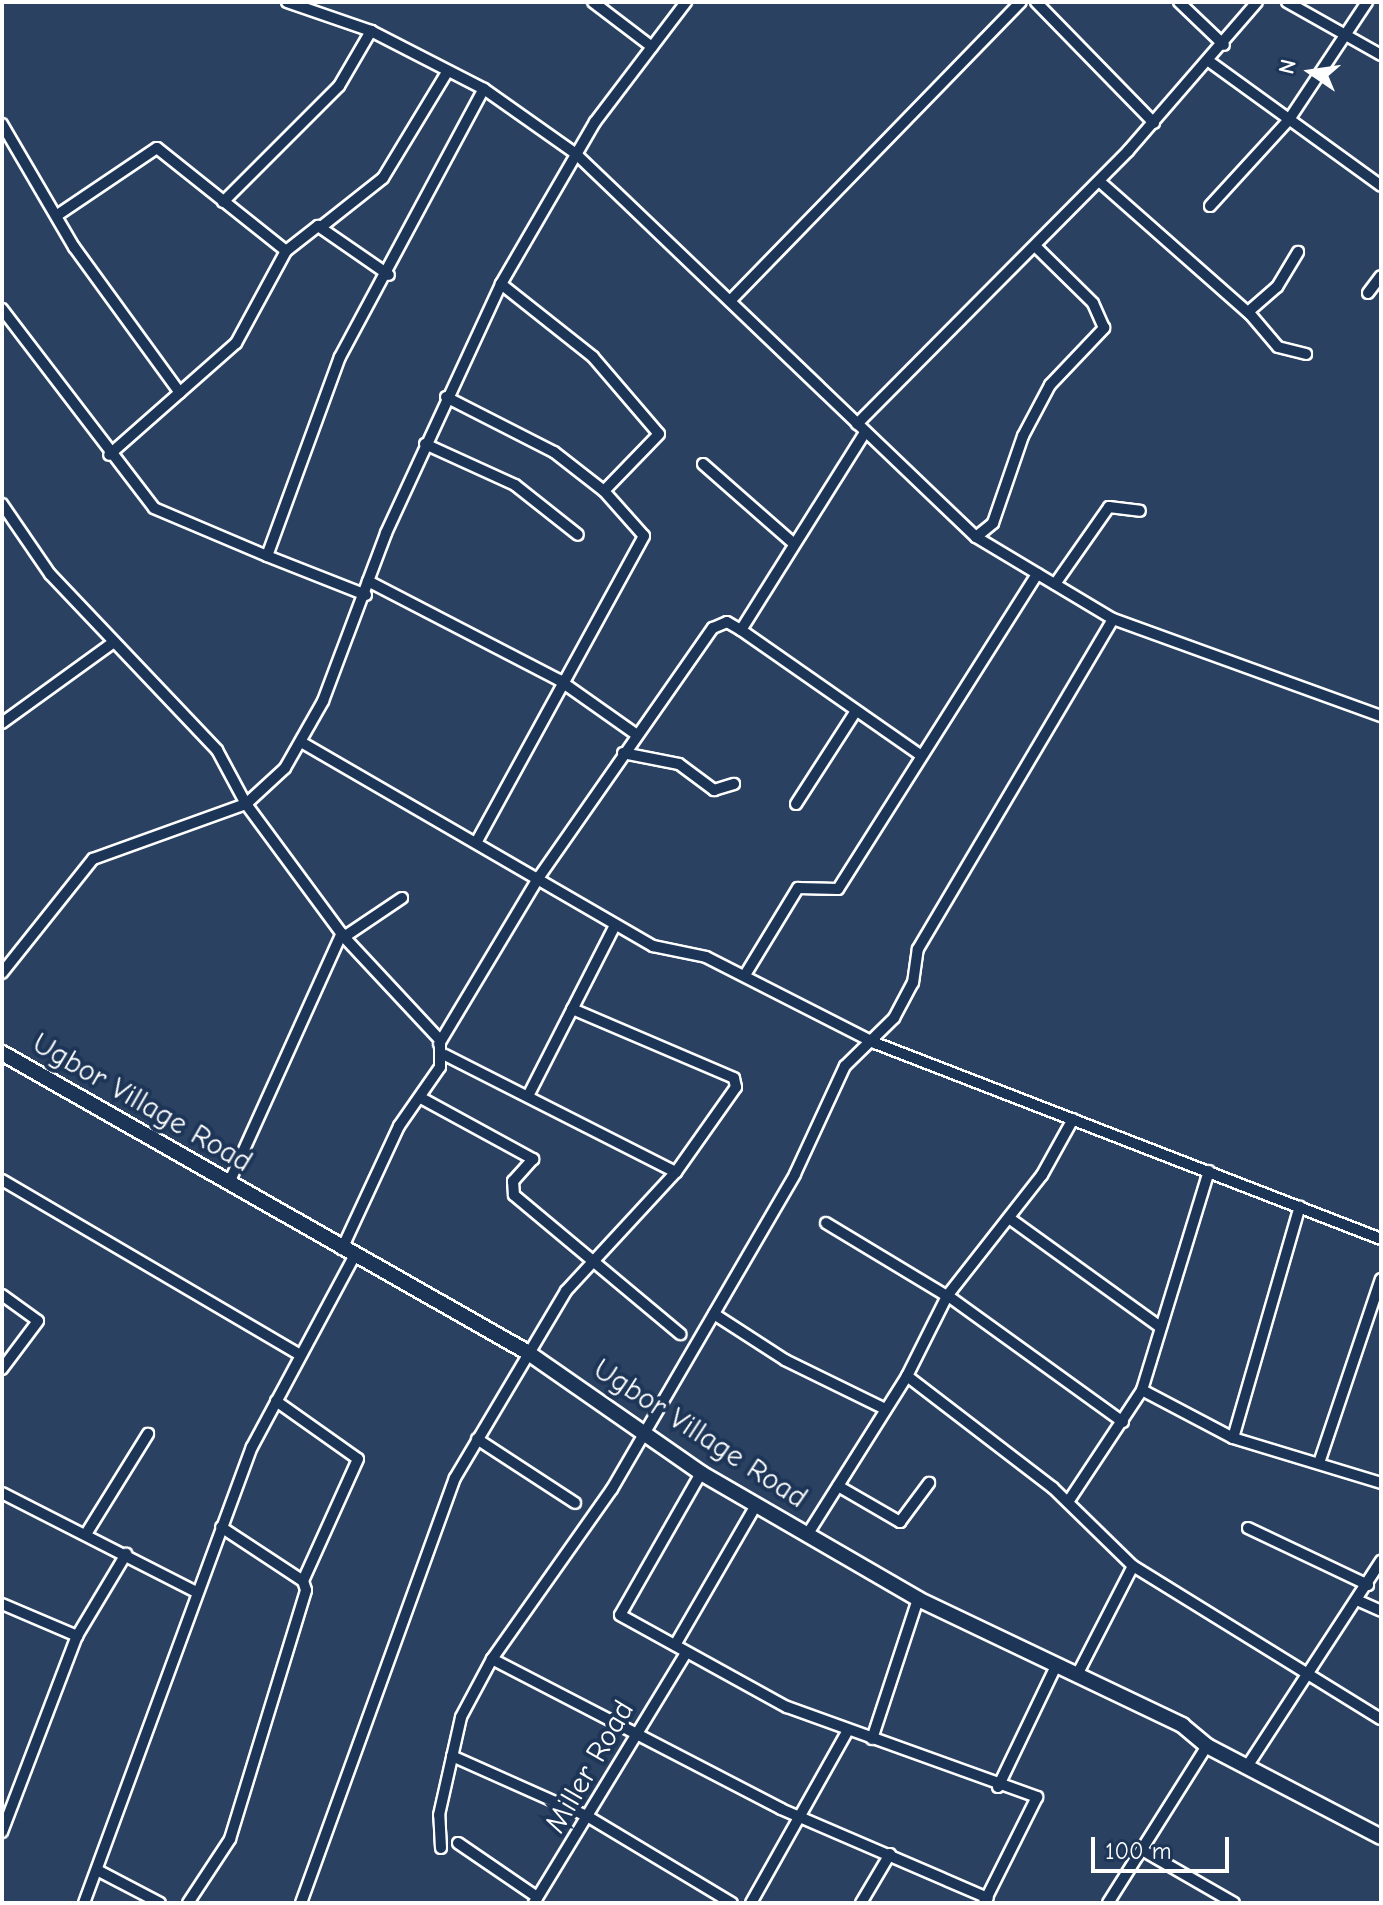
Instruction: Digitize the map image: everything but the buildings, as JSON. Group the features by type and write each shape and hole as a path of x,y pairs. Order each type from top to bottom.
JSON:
{"street":[{"path":"287,2 371,31 446,74 484,89 576,154 976,537 1113,619 1381,716"},
{"path":"593,2 652,47"},
{"path":"2,973 93,859 246,804 269,790 301,742 366,595 368,581 425,444 501,284 576,154 686,2"},
{"path":"730,301 1021,2"},
{"path":"1036,2 1154,123"},
{"path":"1179,2 1224,45"},
{"path":"741,630 861,428 1154,123 1210,62 1257,2"},
{"path":"1287,2 1381,55"},
{"path":"1210,206 1288,121 1367,2"},
{"path":"223,202 339,86 371,31"},
{"path":"1210,62 1381,186"},
{"path":"109,455 236,343 257,293 286,251 383,178 446,74"},
{"path":"267,556 340,357 389,275 484,89"},
{"path":"2,124 59,214 74,247 180,393"},
{"path":"59,214 157,148 286,251"},
{"path":"1099,181 1248,312 1278,347 1306,354"},
{"path":"321,227 389,275"},
{"path":"976,537 993,523 1023,436 1050,385 1104,328 1093,303 1036,247"},
{"path":"1248,312 1277,287 1298,252"},
{"path":"1368,293 1381,276"},
{"path":"501,284 593,357 659,434 604,491"},
{"path":"2,309 109,455 177,523 366,595"},
{"path":"446,397 554,452 604,491 644,536 559,680 477,841"},
{"path":"425,444 515,485 578,535"},
{"path":"703,464 794,544"},
{"path":"2,504 50,574 217,750 246,804 343,935 442,1050 676,1172"},
{"path":"1055,584 1109,507 1140,511"},
{"path":"745,975 798,888 838,889 919,754 1037,574"},
{"path":"368,581 559,680 637,735"},
{"path":"441,1848 439,1815 461,1717 492,1659 558,1571 643,1434 714,1314 845,1066 875,1043 913,983 918,949 1113,619"},
{"path":"84,1903 221,1527 276,1401 348,1253 399,1126 421,1098 442,1050 539,877 713,628 727,622 741,630 854,714 919,754"},
{"path":"2,723 114,642"},
{"path":"796,804 854,714"},
{"path":"301,742 539,877 614,927 745,975 875,1043 1381,1239"},
{"path":"623,753 679,764 714,790 734,784"},
{"path":"229,1183 343,935 402,898"},
{"path":"529,1094 614,927"},
{"path":"301,1903 377,1678 477,1439 527,1352 595,1260 676,1172 736,1087 734,1078 572,1009"},
{"name":"Ugbor Village Road","path":"2,1053 348,1253 527,1352 701,1473 918,1599 1182,1725 1207,1746 1381,1837"},
{"path":"421,1098 533,1159 513,1181 514,1195 680,1334"},
{"path":"807,1535 907,1376 949,1297 1009,1218 1073,1119"},
{"path":"1068,1502 1142,1390 1159,1326 1209,1171"},
{"path":"2,1180 300,1355"},
{"path":"1233,1438 1300,1206"},
{"path":"1009,1218 1159,1326"},
{"path":"826,1223 949,1297 1123,1422"},
{"path":"1319,1463 1381,1279"},
{"path":"2,1295 38,1321 2,1369"},
{"path":"714,1314 785,1360 885,1409"},
{"path":"907,1376 1068,1502 1133,1566 1304,1678 1381,1719"},
{"path":"1142,1390 1233,1438 1381,1483"},
{"path":"188,1903 230,1839 303,1581 358,1459 276,1401"},
{"path":"86,1534 148,1434"},
{"path":"477,1439 575,1503"},
{"path":"492,1659 802,1818 890,1854 986,1900 1037,1797 998,1787 848,1730 628,1624 620,1606 701,1473"},
{"path":"838,1486 900,1522 929,1483"},
{"path":"2,1493 196,1592"},
{"path":"675,1645 756,1505"},
{"path":"221,1527 303,1581"},
{"path":"1248,1528 1368,1585"},
{"path":"2,1832 77,1636 126,1554"},
{"path":"1248,1765 1359,1601 1381,1561"},
{"path":"1078,1673 1133,1566"},
{"path":"872,1739 918,1599"},
{"path":"1359,1601 1381,1611"},
{"path":"2,1604 77,1636"},
{"name":"Miller Road","path":"535,1900 686,1653"},
{"path":"998,1787 1057,1664"},
{"path":"751,1903 802,1818 848,1730"},
{"path":"1108,1903 1207,1746"},
{"path":"452,1756 587,1816 732,1903"},
{"path":"458,1843 535,1900"},
{"path":"1142,1850 1234,1903"},
{"path":"861,1903 890,1854"},
{"path":"97,1870 160,1903"}]}
